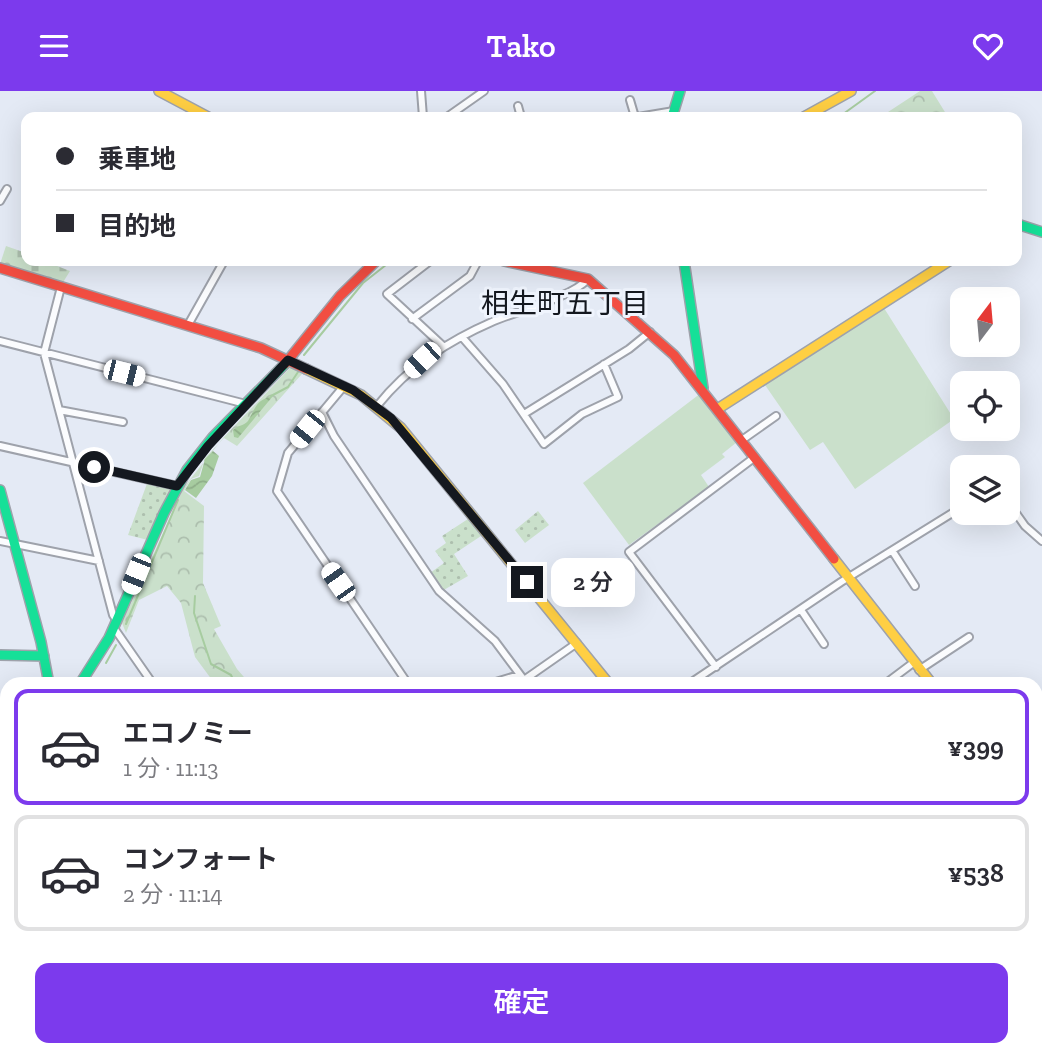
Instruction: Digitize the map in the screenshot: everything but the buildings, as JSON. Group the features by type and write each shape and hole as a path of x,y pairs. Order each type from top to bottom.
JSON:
{"street":[{"path":"159,91 174,94 201,112"},
{"path":"421,91 423,112"},
{"path":"454,112 484,91"},
{"path":"674,112 680,91"},
{"path":"813,112 851,91"},
{"path":"631,100 635,112"},
{"path":"518,106 520,112"},
{"path":"0,201 7,189"},
{"path":"1022,226 1042,232"},
{"path":"188,325 222,266"},
{"path":"84,677 116,625 177,486 246,404 288,360 348,286 370,266"},
{"path":"423,266 387,294 443,346"},
{"path":"412,319 470,276 475,266"},
{"path":"527,266 588,279 650,332 704,389 925,677"},
{"path":"685,266 704,373 704,389"},
{"path":"719,408 941,266"},
{"path":"0,268 236,338 344,386 377,406 406,434 604,677"},
{"path":"377,406 416,365 443,346 546,301 588,279"},
{"path":"61,287 44,353 116,625 149,677"},
{"path":"524,414 650,332"},
{"path":"462,337 524,414 544,444 582,414 618,397 604,364"},
{"path":"0,341 246,404"},
{"path":"344,386 288,453 277,491 403,677"},
{"path":"58,411 123,422"},
{"path":"322,412 341,446 433,584 495,641 521,677"},
{"path":"742,440 776,416"},
{"path":"0,446 177,486"},
{"path":"716,667 629,552 755,457"},
{"path":"0,490 48,677"},
{"path":"700,677 950,515"},
{"path":"1020,519 1042,541"},
{"path":"0,541 99,561"},
{"path":"893,551 915,586"},
{"path":"801,610 824,643"},
{"path":"898,677 969,637"},
{"path":"527,677 577,643"},
{"path":"0,655 44,656"}],"green space":[{"path":"920,91 932,91 945,112 888,112"},
{"path":"6,246 21,251 21,266 57,266 70,271 62,284 0,264"},
{"path":"884,308 950,413 950,422 855,489 823,442 810,450 765,385"},
{"path":"291,367 302,374 237,446 224,438 219,443"},
{"path":"701,393 737,442 722,454 725,457 701,475 709,487 629,545 583,483"},
{"path":"203,463 199,476 191,479 184,491 204,506 203,583 221,626 214,629 244,677 210,677 195,657 181,603 167,586 139,600 126,633 122,623 184,487"},
{"path":"148,481 171,486 172,489 148,540 128,535"},
{"path":"538,511 549,525 525,543 515,530"},
{"path":"471,517 484,534 454,554 468,576 442,591 430,573 444,563 435,551 446,543 442,536"}],"water":[{"path":"273,396 238,438 234,437 233,430 248,421 260,402"},
{"path":"213,451 219,456 212,476 196,498 185,490 191,480 200,477 205,459"}],"waterway":[{"path":"846,112 875,91"},
{"path":"304,355 363,283 385,266"},
{"path":"271,396 288,387 298,372"},
{"path":"126,624 178,500"},
{"path":"195,596 194,613 211,664 232,677"},
{"path":"106,663 116,645"}],"traffic: fast":[{"path":"674,112 680,91"},
{"path":"1022,226 1042,232"},
{"path":"685,266 703,388"},
{"path":"84,677 109,638 164,513 187,470 213,437 285,364"},
{"path":"0,490 41,642 48,677"},
{"path":"0,655 44,656"}],"traffic: slow":[{"path":"159,91 199,112"},
{"path":"813,112 851,91"},
{"path":"719,408 941,266"},
{"path":"306,369 361,395 401,428 603,677"},
{"path":"834,559 927,677"}],"traffic: jam":[{"path":"285,364 340,296 371,266"},
{"path":"527,266 588,279 674,355 834,559"},
{"path":"0,268 261,348 306,369"}],"district":[{"name":"相生町五丁目","path":"565,303"}],"route":[{"path":"94,467 177,486 208,446 288,360 353,390 391,418 527,582"}]}
